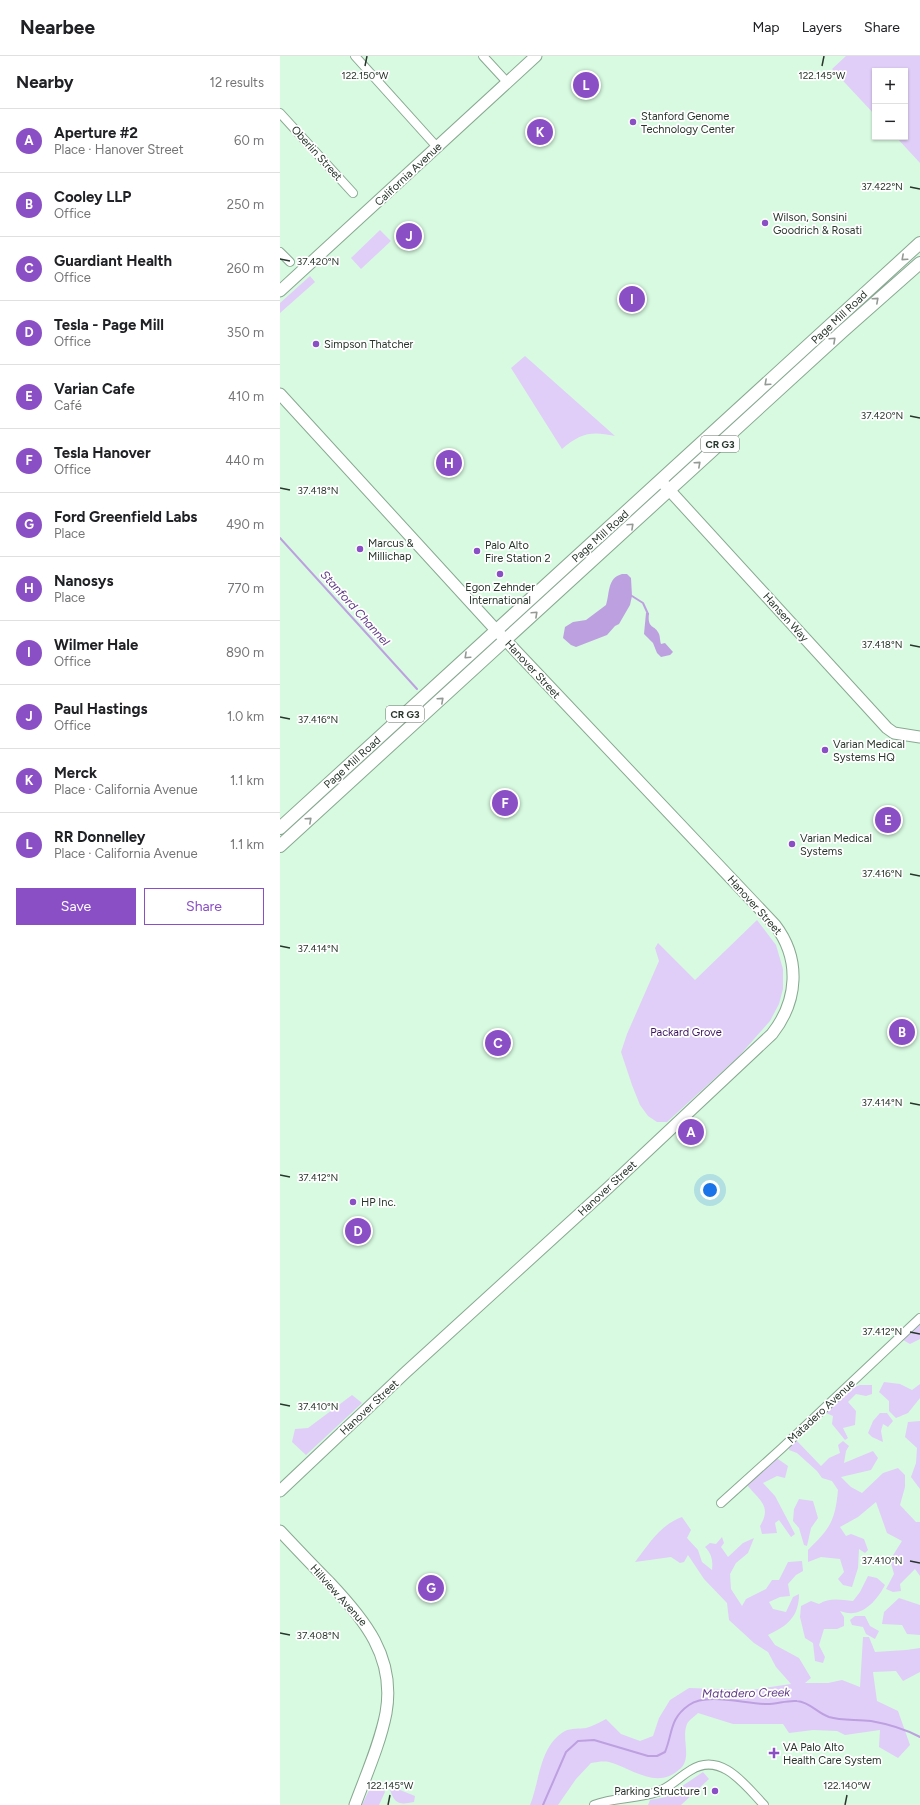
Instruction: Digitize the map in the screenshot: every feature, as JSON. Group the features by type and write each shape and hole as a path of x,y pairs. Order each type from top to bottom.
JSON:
{"main road":[{"name":"Page Mill Road","path":"280,828 920,243"},
{"name":"Page Mill Road","path":"280,846 862,313 920,263"}],"street":[{"path":"356,56 437,147"},
{"path":"483,56 507,82"},
{"name":"California Avenue","path":"280,291 536,56"},
{"name":"Oberlin Street","path":"280,113 353,193"},
{"path":"280,252 290,262"},
{"name":"Hanover Street","path":"280,394 496,630 775,925 785,940 792,957 794,980 787,1011 780,1023 754,1052 426,1353 280,1491"},
{"name":"Hansen Way","path":"661,480 887,728 894,733 920,737"},
{"name":"Matadero Avenue","path":"721,1503 920,1318"},
{"name":"Hillview Avenue","path":"280,1531 362,1619 374,1636 381,1654 385,1669 388,1694 386,1711 374,1752 354,1805"},
{"path":"594,1805 610,1800 655,1792 669,1787 691,1770 711,1765 723,1767 732,1772 764,1805"}],"green space":[{"path":"846,56 920,56 920,163 899,140 908,140 908,68 872,68 872,112 832,69"},
{"path":"380,230 391,241 361,269 351,258"},
{"path":"310,276 315,282 280,313 280,303"},
{"path":"525,356 615,436 599,434 587,435 575,440 562,449 511,368"},
{"name":"Packard Grove","path":"757,920 776,945 783,969 783,989 779,1004 770,1021 739,1056 667,1122 657,1122 648,1116 640,1105 621,1052 627,1034 659,961 655,948 658,943 695,980"},
{"path":"920,1324 920,1339 910,1344 903,1340"},
{"path":"884,1382 900,1384 912,1390 920,1384 920,1398 908,1413 896,1418 889,1411 889,1401 879,1392"},
{"path":"860,1385 872,1385 872,1394 866,1396 856,1394 848,1402 856,1411 855,1425 843,1428 848,1438 845,1440 832,1424 833,1416 826,1413 852,1388"},
{"path":"352,1395 362,1403 306,1455 292,1442 295,1429 308,1428"},
{"path":"880,1413 887,1413 893,1421 888,1427 883,1424 881,1431 883,1442 872,1437 868,1433 873,1421"},
{"path":"920,1421 920,1489 911,1477 916,1463 917,1448 905,1437 908,1422"},
{"path":"797,1441 821,1466 829,1458 840,1453 838,1445 843,1441 849,1446 846,1451 844,1463 873,1451 878,1458 871,1470 841,1477 851,1487 862,1493 883,1473 898,1468 905,1475 905,1487 900,1505 916,1522 920,1522 920,1576 915,1569 900,1584 901,1591 893,1592 886,1589 894,1574 890,1560 902,1541 887,1533 876,1502 858,1517 840,1527 846,1536 851,1534 864,1539 868,1550 865,1553 859,1549 858,1568 852,1587 843,1585 838,1579 844,1572 840,1559 821,1557 808,1562 808,1550 822,1536 833,1517 838,1490 832,1481 822,1478 817,1471 797,1453 789,1450 790,1443"},
{"path":"778,1459 788,1466 785,1478 777,1476 763,1483 775,1496 795,1534 791,1537 779,1520 775,1523 777,1533 762,1534 760,1526 765,1513 765,1508 747,1485 771,1461"},
{"path":"799,1499 813,1501 818,1518 811,1528 807,1546 804,1545 799,1528 793,1521 794,1509"},
{"path":"682,1517 691,1530 687,1538 698,1550 702,1562 712,1570 712,1558 705,1547 710,1543 716,1544 722,1537 724,1543 721,1547 728,1557 743,1543 754,1538 748,1553 736,1563 730,1574 731,1589 742,1606 746,1599 766,1589 772,1580 779,1580 788,1562 802,1561 803,1571 796,1575 788,1584 790,1596 780,1597 769,1602 773,1609 786,1612 793,1597 799,1594 797,1609 791,1620 781,1628 768,1635 775,1645 799,1658 811,1678 805,1683 828,1683 842,1680 860,1687 863,1637 869,1637 875,1652 920,1648 920,1672 903,1681 896,1671 873,1672 877,1701 898,1711 910,1745 898,1758 879,1747 880,1730 845,1735 837,1731 813,1730 789,1733 783,1724 733,1724 698,1713 687,1724 685,1729 686,1758 684,1764 672,1775 663,1778 654,1778 636,1773 609,1762 591,1763 576,1779 558,1805 530,1805 545,1755 556,1738 567,1730 586,1728 606,1719 621,1734 640,1741 653,1736 659,1718 670,1700 689,1688 751,1690 791,1684 776,1667 768,1652 754,1643 729,1620 727,1603 704,1579 688,1555 684,1562 680,1563 671,1557 635,1562 661,1530 674,1520"},
{"path":"868,1576 877,1578 885,1585 882,1590 876,1599 863,1610 851,1613 840,1611 844,1617 844,1626 837,1629 824,1629 819,1645 825,1657 823,1663 815,1661 813,1643 805,1638 800,1617 801,1606 811,1601 819,1604 827,1600 853,1601 860,1592"},
{"path":"899,1598 920,1605 920,1635 907,1634 902,1625 882,1624 884,1612"},
{"path":"855,1616 865,1616 870,1626 879,1631 875,1639 866,1634 863,1627 852,1625 850,1620"},
{"path":"703,1772 709,1779 681,1805 648,1805 650,1800 666,1797"},
{"path":"380,1784 385,1792 379,1805 362,1805 371,1786"},
{"path":"395,1788 415,1796 414,1802 401,1803 396,1801 390,1790"}],"shaded area":[{"path":"627,574 631,578 632,596 630,605 619,624 615,626 607,635 576,647 571,645 563,638 565,627 573,622 586,620 606,605 611,582 617,576"},
{"path":"646,613 649,613 649,622 659,634 661,644 665,643 673,652 670,655 661,657 657,653 653,643 644,634"}],"waterway":[{"name":"Stanford Channel","path":"280,538 417,689"},
{"path":"632,596 643,603 648,614"},
{"name":"Matadero Creek","path":"543,1805 566,1752 578,1741 594,1740 648,1756 657,1756 665,1752 672,1727 683,1710 697,1701 706,1699 758,1704 797,1701 806,1703 829,1717 877,1722 902,1729 920,1737"}],"place":[{"name":"RR Donnelley","path":"586,85"},
{"name":"Stanford Genome Technology Center","path":"633,122"},
{"name":"Merck","path":"540,132"},
{"name":"Wilson, Sonsini Goodrich & Rosati","path":"765,223"},
{"name":"Paul Hastings","path":"409,236"},
{"name":"Wilmer Hale","path":"632,299"},
{"name":"Simpson Thatcher","path":"316,344"},
{"name":"Nanosys","path":"449,463"},
{"name":"Marcus & Millichap","path":"360,549"},
{"name":"Palo Alto Fire Station 2","path":"477,551"},
{"name":"Egon Zehnder International","path":"500,574"},
{"name":"Varian Medical Systems HQ","path":"825,750"},
{"name":"Tesla Hanover","path":"505,803"},
{"name":"Varian Cafe","path":"888,820"},
{"name":"Varian Medical Systems","path":"792,844"},
{"name":"Cooley LLP","path":"902,1032"},
{"name":"Guardiant Health","path":"498,1043"},
{"name":"Aperture #2","path":"691,1132"},
{"name":"HP Inc.","path":"353,1202"},
{"name":"Tesla - Page Mill","path":"358,1231"},
{"name":"Ford Greenfield Labs","path":"431,1588"},
{"name":"VA Palo Alto Health Care System","path":"774,1753"},
{"name":"Parking Structure 1","path":"715,1791"}]}
